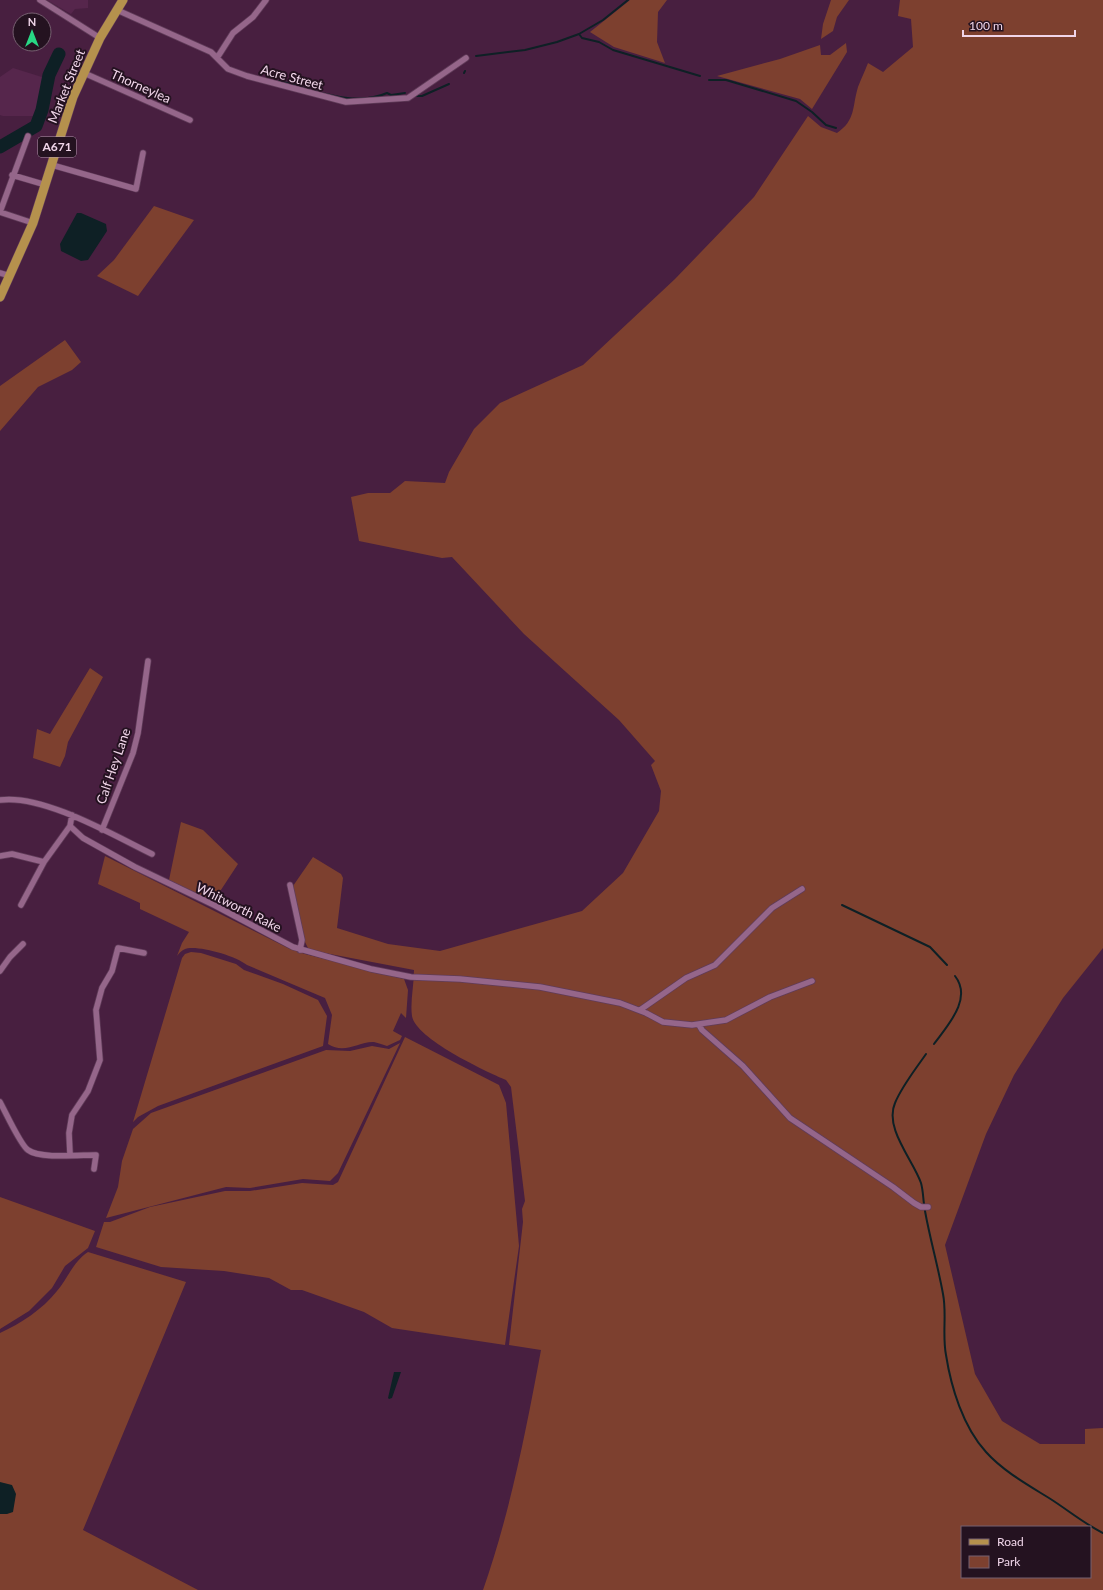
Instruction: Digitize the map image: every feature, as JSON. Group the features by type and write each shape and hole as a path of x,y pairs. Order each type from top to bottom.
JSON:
{"main road":[{"name":"Market Street","path":"0,297 33,223 46,185 60,134 84,73 100,38 123,0"}],"street":[{"path":"40,0 100,38"},
{"path":"217,58 233,34 253,17 266,0"},
{"name":"Acre Street","path":"117,10 210,52 228,69 247,76 346,102 408,98 466,58"},
{"name":"Thorneylea","path":"84,73 190,120"},
{"path":"28,136 12,175 0,212 33,223"},
{"path":"52,165 136,189 144,153"},
{"path":"12,175 46,185"},
{"path":"0,273 10,276"},
{"name":"Calf Hey Lane","path":"102,830 132,753 138,733 148,661"},
{"path":"0,800 26,801 72,815 152,854"},
{"path":"21,905 44,862 70,826 72,815"},
{"name":"Whitworth Rake","path":"70,826 83,838 135,867 300,950 371,969 411,977 460,979 540,987 620,1003 640,1010 663,1022 699,1025 726,1020 770,997 812,981"},
{"path":"0,856 12,854 44,862"},
{"path":"290,885 302,940 300,950"},
{"path":"640,1010 686,978 715,965 772,908 802,888"},
{"path":"0,971 10,957 23,944"},
{"path":"70,1154 69,1133 72,1115 88,1091 100,1060 96,1010 102,988 112,971 118,948 144,953"},
{"path":"699,1025 702,1030 743,1066 790,1118 893,1187 914,1204 921,1207 928,1207"},
{"path":"0,1102 26,1150 39,1155 96,1155 94,1169"}],"shaded area":[{"path":"47,0 88,0 88,8 75,9 71,14"},
{"path":"13,68 45,78 38,116 0,115 0,77"}],"green space":[{"path":"630,0 667,0 658,12 657,42 665,63 614,47 590,32"},
{"path":"831,0 849,0 837,17 833,31 821,39 823,24"},
{"path":"900,0 1103,0 1103,948 1063,998 1014,1075 986,1134 945,1245 975,1374 1002,1421 1040,1444 1085,1444 1085,1429 1103,1428 1103,1590 483,1590 493,1561 509,1502 541,1350 509,1345 523,1222 522,1209 525,1201 511,1087 506,1080 468,1062 438,1044 416,1025 412,1016 414,970 309,950 304,940 293,886 313,857 341,874 343,878 337,928 388,944 440,951 582,911 623,873 659,811 661,791 651,765 655,761 619,720 524,634 452,557 442,558 359,541 351,497 368,493 390,493 405,481 445,483 449,472 474,429 500,403 583,365 675,279 754,197 808,116 821,127 837,133 843,128 852,113 858,87 868,63 883,72 913,47 911,19 898,16"},
{"path":"846,43 847,52 812,109 800,99 717,76 780,59 820,45 821,55 830,55"},
{"path":"154,206 194,220 138,296 97,276 114,260"},
{"path":"65,340 81,362 72,370 38,387 0,431 0,386"},
{"path":"90,668 103,677 68,742 65,756 60,767 33,758 37,729 50,734"},
{"path":"181,822 203,830 238,864 213,902 169,880"},
{"path":"105,856 288,948 305,954 404,979 408,990 406,1018 401,1013 393,1031 402,1036 400,1040 387,1046 374,1042 368,1042 346,1048 334,1047 328,1044 332,1015 325,998 247,965 235,958 220,953 190,948 182,950 177,956 182,943 189,932 140,909 140,903 98,884"},
{"path":"191,952 201,953 236,964 244,970 283,984 318,1000 327,1016 323,1046 158,1106 138,1117 133,1122 182,958 185,954"},
{"path":"405,1037 499,1085 506,1103 519,1246 505,1345 392,1328 364,1312 302,1290 291,1290 269,1278 224,1271 161,1267 96,1247 104,1222 110,1222 150,1207 225,1191 250,1191 302,1183 333,1185 338,1182"},
{"path":"400,1043 338,1173 330,1181 303,1179 250,1188 226,1187 106,1218 118,1187 122,1161 133,1129 151,1113 326,1050 350,1051 372,1046 389,1049"},
{"path":"0,1197 95,1231 88,1248 65,1266 52,1288 29,1311 0,1329"},
{"path":"88,1252 186,1282 83,1530 198,1590 0,1590 0,1333 23,1321 45,1304 61,1286 78,1260"}],"water":[{"path":"77,213 81,213 106,224 107,231 88,260 81,261 61,251 60,244"},
{"path":"394,1372 401,1372 392,1398 389,1399 388,1398"},
{"path":"0,1482 12,1485 16,1494 13,1512 7,1514 0,1514"}],"waterway":[{"path":"476,56 525,50 557,42 579,34 603,20 628,0"},
{"path":"579,34 582,38 599,42 613,50 700,76"},
{"path":"0,147 36,126 42,110 49,75 59,54"},
{"path":"709,80 726,80 796,101 812,112 826,125 836,128"},
{"path":"279,81 333,96 347,98 361,99 387,93 391,95 405,93"},
{"path":"416,96 422,96 449,84"},
{"path":"842,905 930,947 947,965"},
{"path":"934,1044 951,1021 960,1003 960,985 955,976"},
{"path":"924,1204 921,1183 896,1133 893,1123 893,1113 895,1103 901,1090 926,1054"},
{"path":"925,1211 943,1294 945,1309 944,1339 948,1367 959,1406 971,1431 986,1452 1008,1471 1091,1526"},
{"path":"1091,1526 1103,1533"}]}
